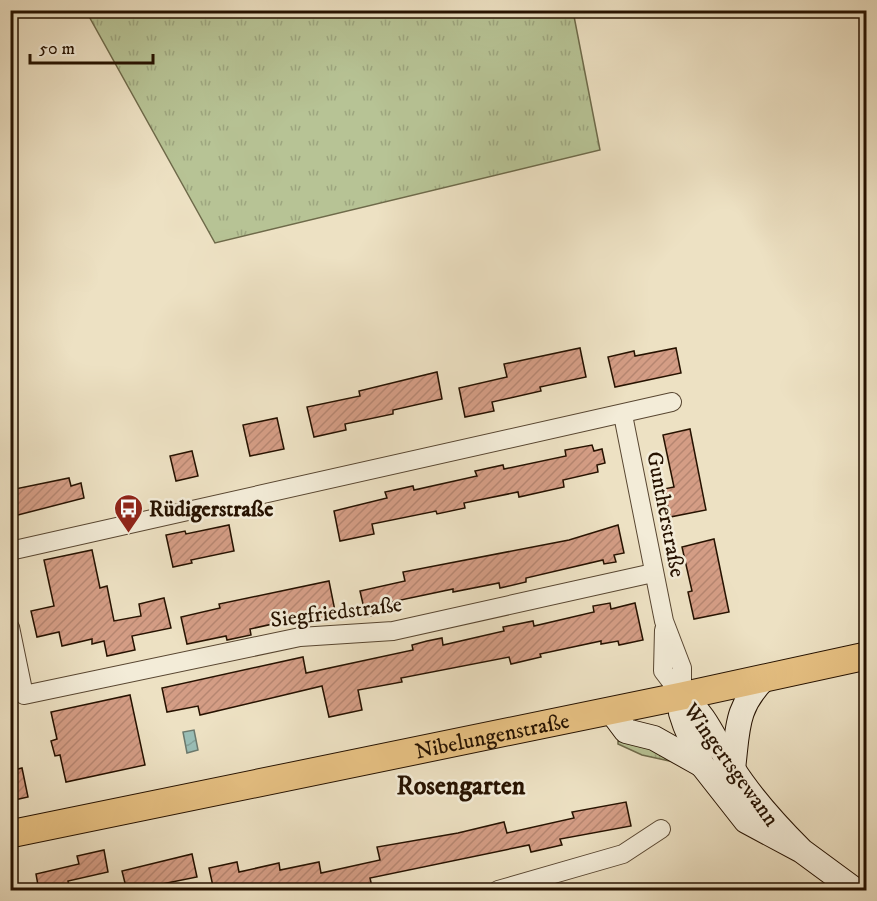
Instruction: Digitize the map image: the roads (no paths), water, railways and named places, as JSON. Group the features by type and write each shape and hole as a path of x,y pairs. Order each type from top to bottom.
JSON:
{"main road":[{"name":"Nibelungenstraße","path":"10,834 867,656"},
{"path":"732,769 739,719 744,702 766,677"},
{"name":"Wingertsgewann","path":"682,696 681,713 702,765 746,821 802,851"},
{"name":"Wingertsgewann","path":"682,696 697,707 732,769 776,825 802,851 855,891"},
{"path":"611,711 626,731 654,738 702,765"}],"street":[{"path":"10,550 305,483 623,415 672,402"},
{"name":"Guntherstraße","path":"623,415 664,621 682,668 682,696"},
{"name":"Siegfriedstraße","path":"10,627 24,695 300,637 393,631 653,573"},
{"path":"498,891 623,854 661,829"}],"water":[{"path":"194,730 198,750 187,753 183,732"}],"place":[{"name":"Rüdigerstraße","path":"128,534"}],"district":[{"name":"Rosengarten","path":"461,785"}]}
